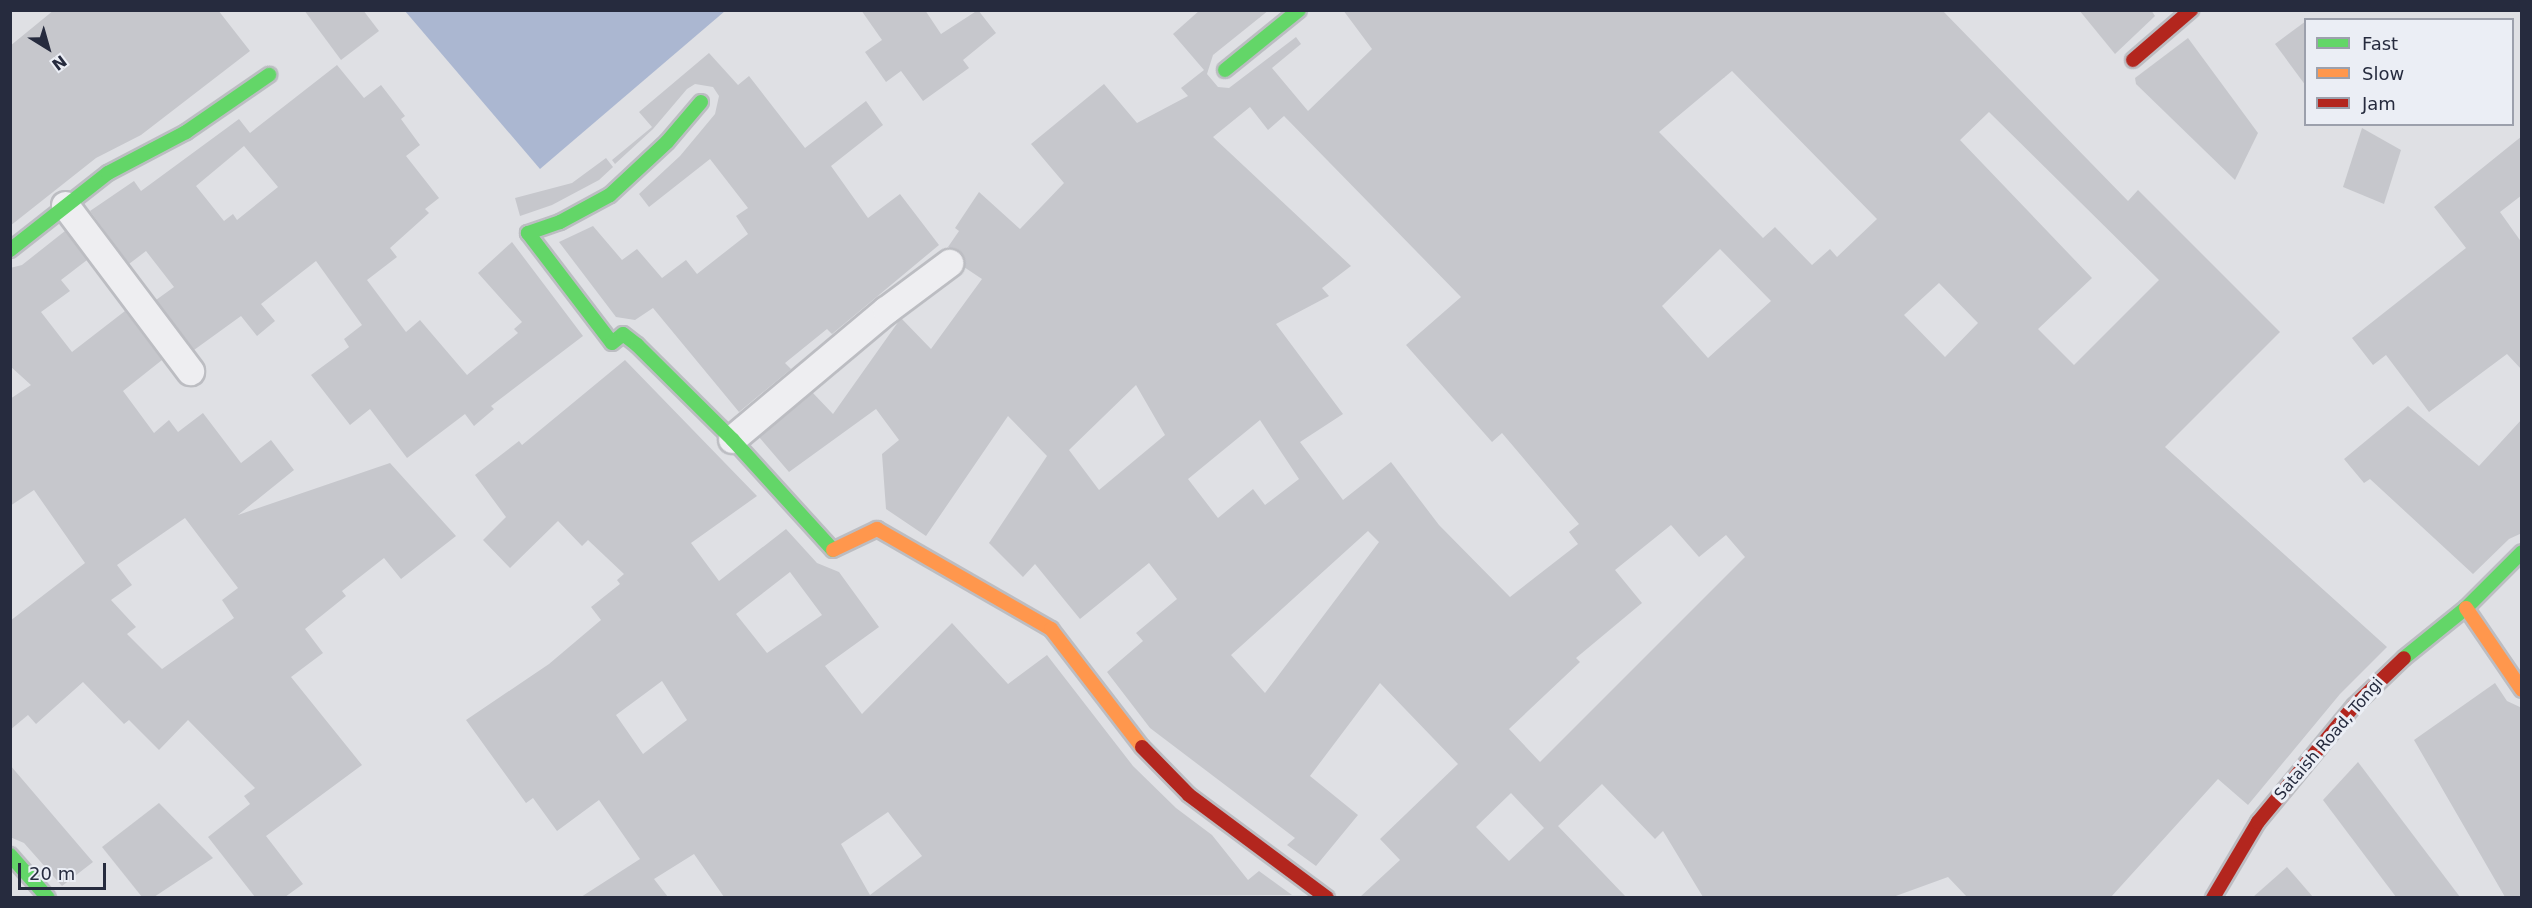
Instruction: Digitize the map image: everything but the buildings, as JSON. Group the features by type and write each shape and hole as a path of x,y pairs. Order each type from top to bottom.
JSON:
{"street":[{"path":"1225,70 1299,10"},
{"path":"2133,60 2191,10"},
{"path":"10,250 30,237 65,205 108,173 186,132 269,75"},
{"path":"701,102 668,142 610,195 560,222 528,233 612,343 623,334 732,439 831,551 877,529 1051,629 1146,753 1167,774 1189,795 1327,897"},
{"path":"65,205 190,371"},
{"path":"732,439 851,338 949,263"},
{"name":"Sataish Road, Tongi","path":"2213,897 2258,822 2354,706 2424,638 2466,608 2522,552"},
{"path":"2466,608 2522,690"},
{"path":"10,855 48,897"}],"water":[{"path":"405,11 725,11 540,169"}],"traffic: fast":[{"path":"1225,70 1299,10"},
{"path":"10,250 108,173 186,132 269,75"},
{"path":"701,102 667,142 610,195 560,222 528,233 612,343 623,334 637,345 732,439 833,550"},
{"path":"2404,658 2466,608 2522,552"},
{"path":"10,855 48,898"}],"traffic: slow":[{"path":"833,550 877,529 1051,629 1142,747"},
{"path":"2466,608 2522,690"}],"traffic: jam":[{"path":"2133,60 2191,10"},
{"path":"2213,898 2258,822 2354,706 2404,658"},
{"path":"1142,747 1189,795 1327,898"}]}
